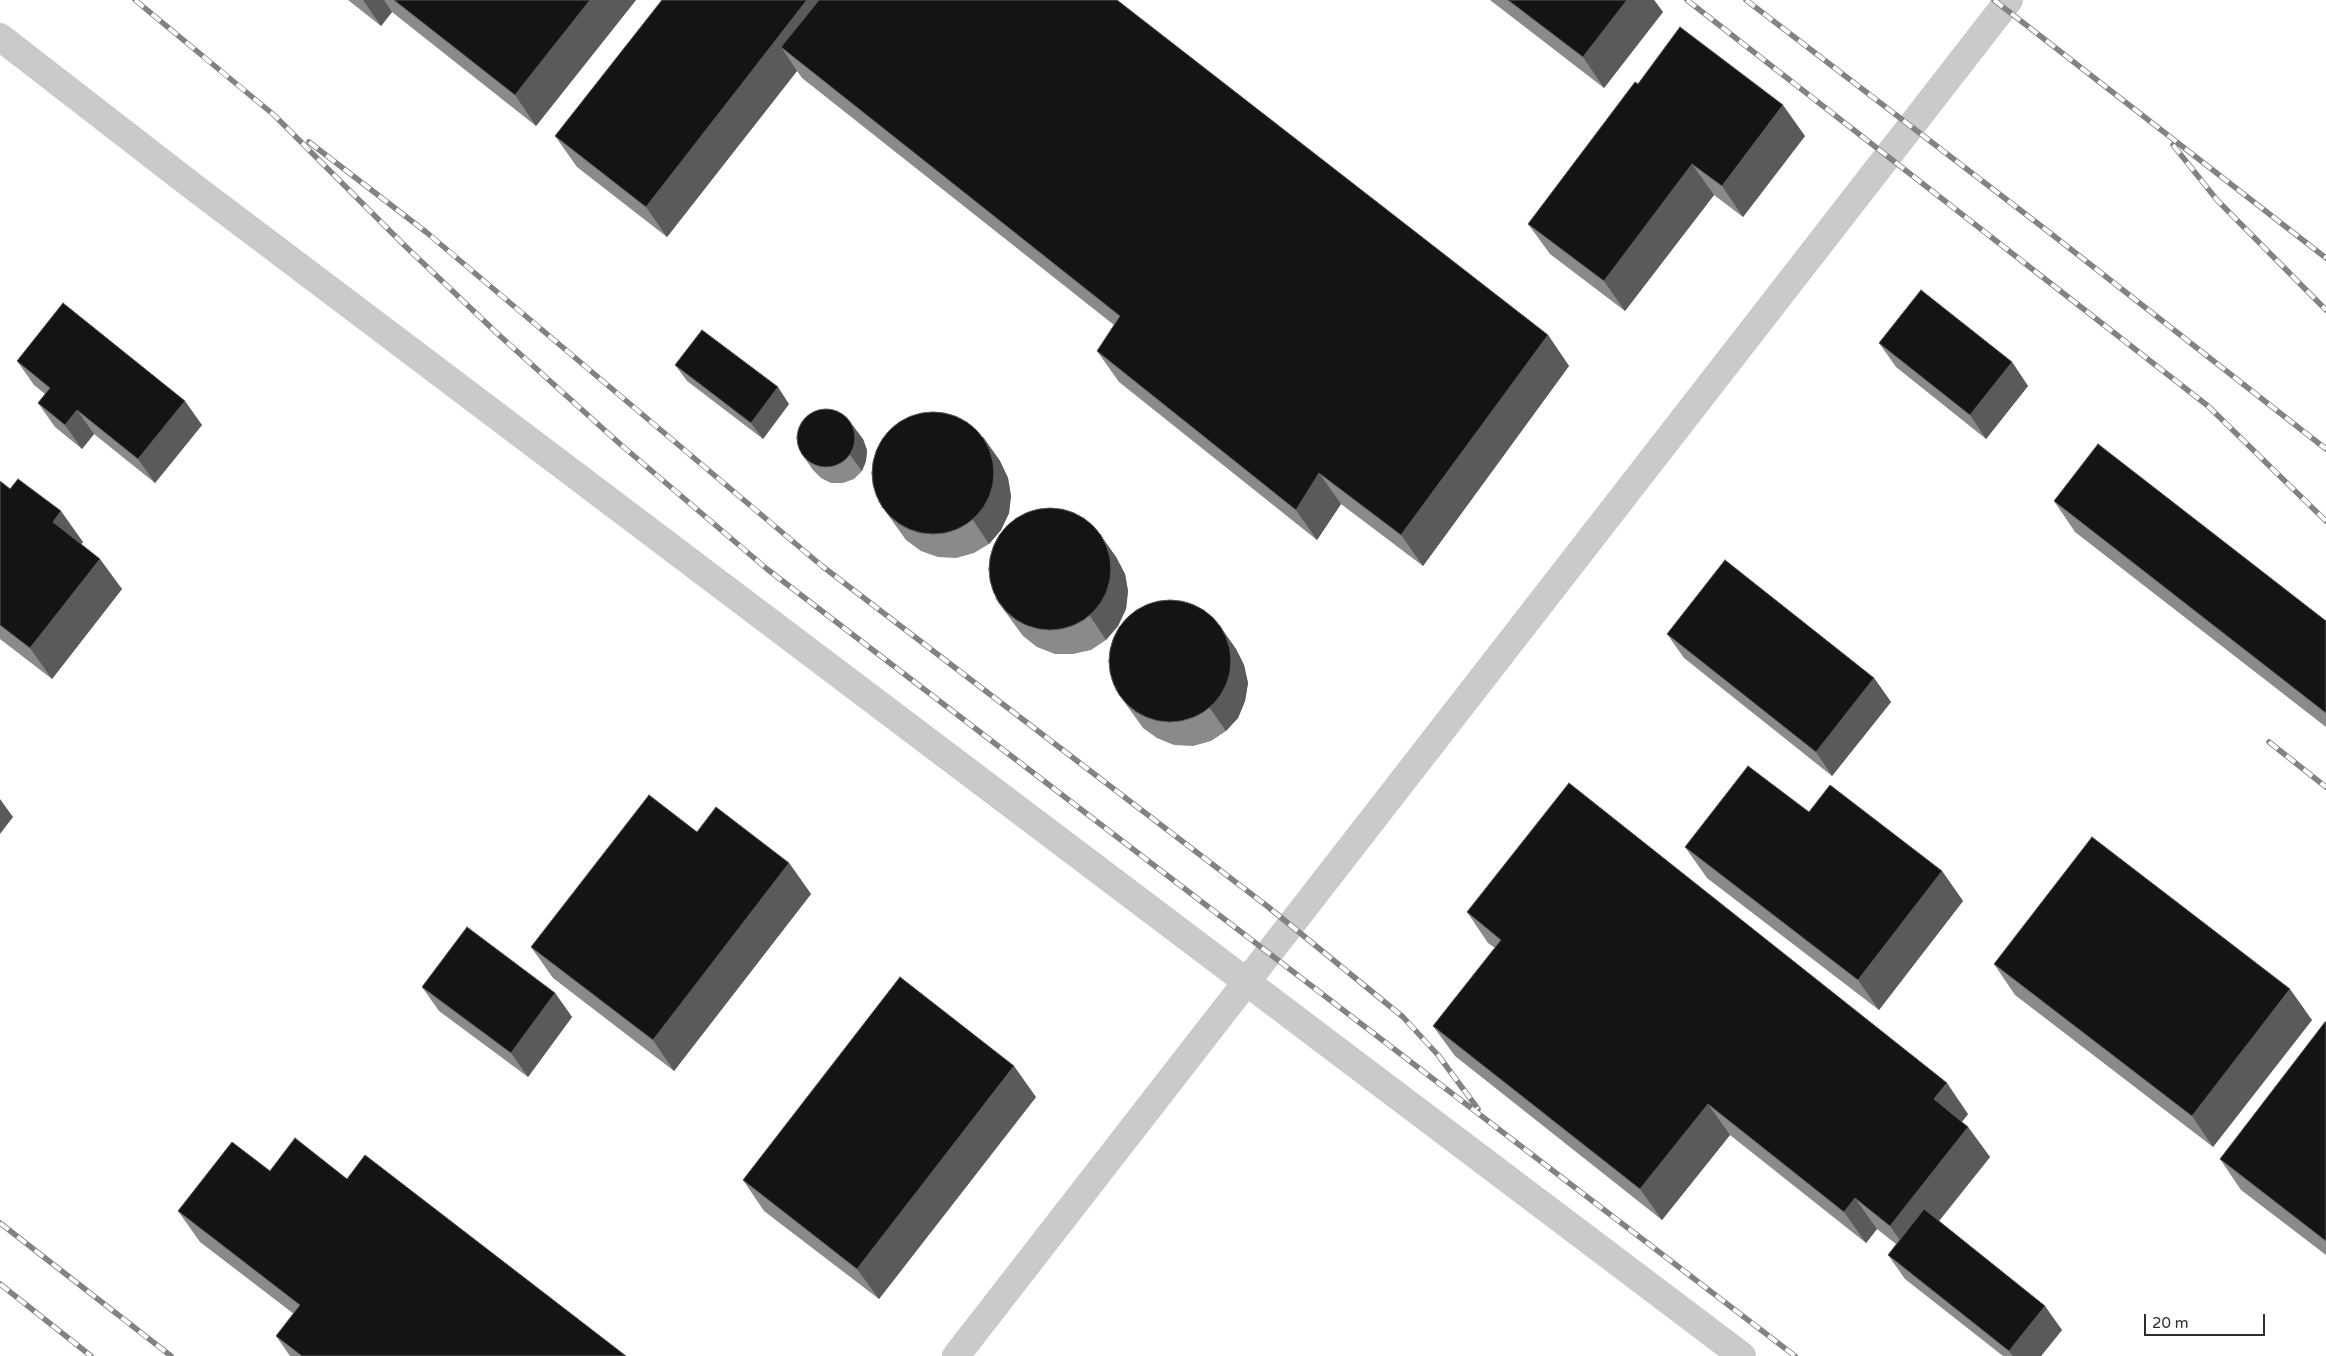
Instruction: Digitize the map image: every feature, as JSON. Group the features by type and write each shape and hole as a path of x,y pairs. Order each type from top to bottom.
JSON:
{"street":[{"path":"956,1356 2009,0"},
{"path":"0,37 191,186 1742,1356"}],"building":[{"path":"394,0 590,0 515,95"},
{"path":"662,0 807,0 646,207 555,136"},
{"path":"819,0 1117,0 1548,335 1401,535 1319,473 1296,510 1097,351 1120,316 781,47"},
{"path":"1508,0 1627,0 1583,57"},
{"path":"1680,27 1783,105 1722,186 1692,164 1604,281 1528,224 1635,82 1638,84"},
{"path":"1921,290 2012,362 1970,415 1879,343"},
{"path":"63,303 185,401 138,459 77,410 65,425 38,403 50,388 17,361"},
{"path":"702,330 778,387 751,423 675,365"},
{"path":"826,409 837,411 850,422 855,438 853,449 842,462 826,467 815,465 802,454 797,438 799,427 810,414"},
{"path":"933,412 945,413 956,417 967,422 976,430 984,439 989,450 993,461 993,485 989,496 984,507 976,516 967,524 956,529 945,533 933,534 921,533 910,529 899,524 890,516 882,507 877,496 873,485 872,473 873,461 877,450 882,439 890,430 899,422 910,417 921,413"},
{"path":"2098,444 2326,621 2326,713 2054,501"},
{"path":"18,479 61,511 53,522 100,559 30,648 0,625 0,481 10,489"},
{"path":"1050,508 1062,509 1073,513 1084,518 1093,526 1101,535 1106,546 1110,557 1110,581 1106,592 1101,603 1093,612 1084,620 1073,625 1062,629 1050,630 1038,629 1027,625 1016,620 1007,612 999,603 994,592 990,581 989,569 990,557 994,546 999,535 1007,526 1016,518 1027,513 1038,509"},
{"path":"1725,560 1874,678 1816,752 1667,634"},
{"path":"1170,600 1182,601 1193,605 1204,610 1213,618 1221,627 1226,638 1230,649 1230,673 1226,684 1221,695 1213,704 1204,712 1193,717 1182,721 1170,722 1158,721 1147,717 1136,712 1127,704 1119,695 1114,684 1110,673 1109,661 1110,649 1114,638 1119,627 1127,618 1136,610 1147,605 1158,601"},
{"path":"1748,766 1809,812 1830,785 1942,871 1858,980 1685,847"},
{"path":"1569,783 1947,1083 1934,1099 1968,1127 1890,1226 1855,1198 1844,1212 1708,1104 1640,1189 1433,1026 1501,940 1467,912"},
{"path":"649,795 697,832 716,807 789,863 653,1040 531,947"},
{"path":"2092,837 2290,989 2192,1116 1994,964"},
{"path":"467,927 555,993 511,1053 422,987"},
{"path":"900,977 1014,1066 857,1269 743,1180"},
{"path":"2326,1022 2326,1241 2220,1159"},
{"path":"295,1138 347,1179 365,1155 626,1356 302,1356 276,1336 300,1305 178,1211 232,1142 270,1171"},
{"path":"1924,1209 2045,1306 2009,1351 1888,1255"}],"railway":[{"path":"135,0 274,115 404,245 500,336 620,444 767,569 1795,1356"},
{"path":"1687,0 2208,406 2326,521"},
{"path":"1746,0 2045,229 2326,449"},
{"path":"1994,0 2326,258"},
{"path":"309,142 426,232 822,566 1267,906 1403,1017 1438,1055 1478,1109"},
{"path":"2173,145 2217,200 2326,310"},
{"path":"2269,742 2326,787"},
{"path":"0,1223 171,1356"},
{"path":"0,1284 91,1356"}]}
